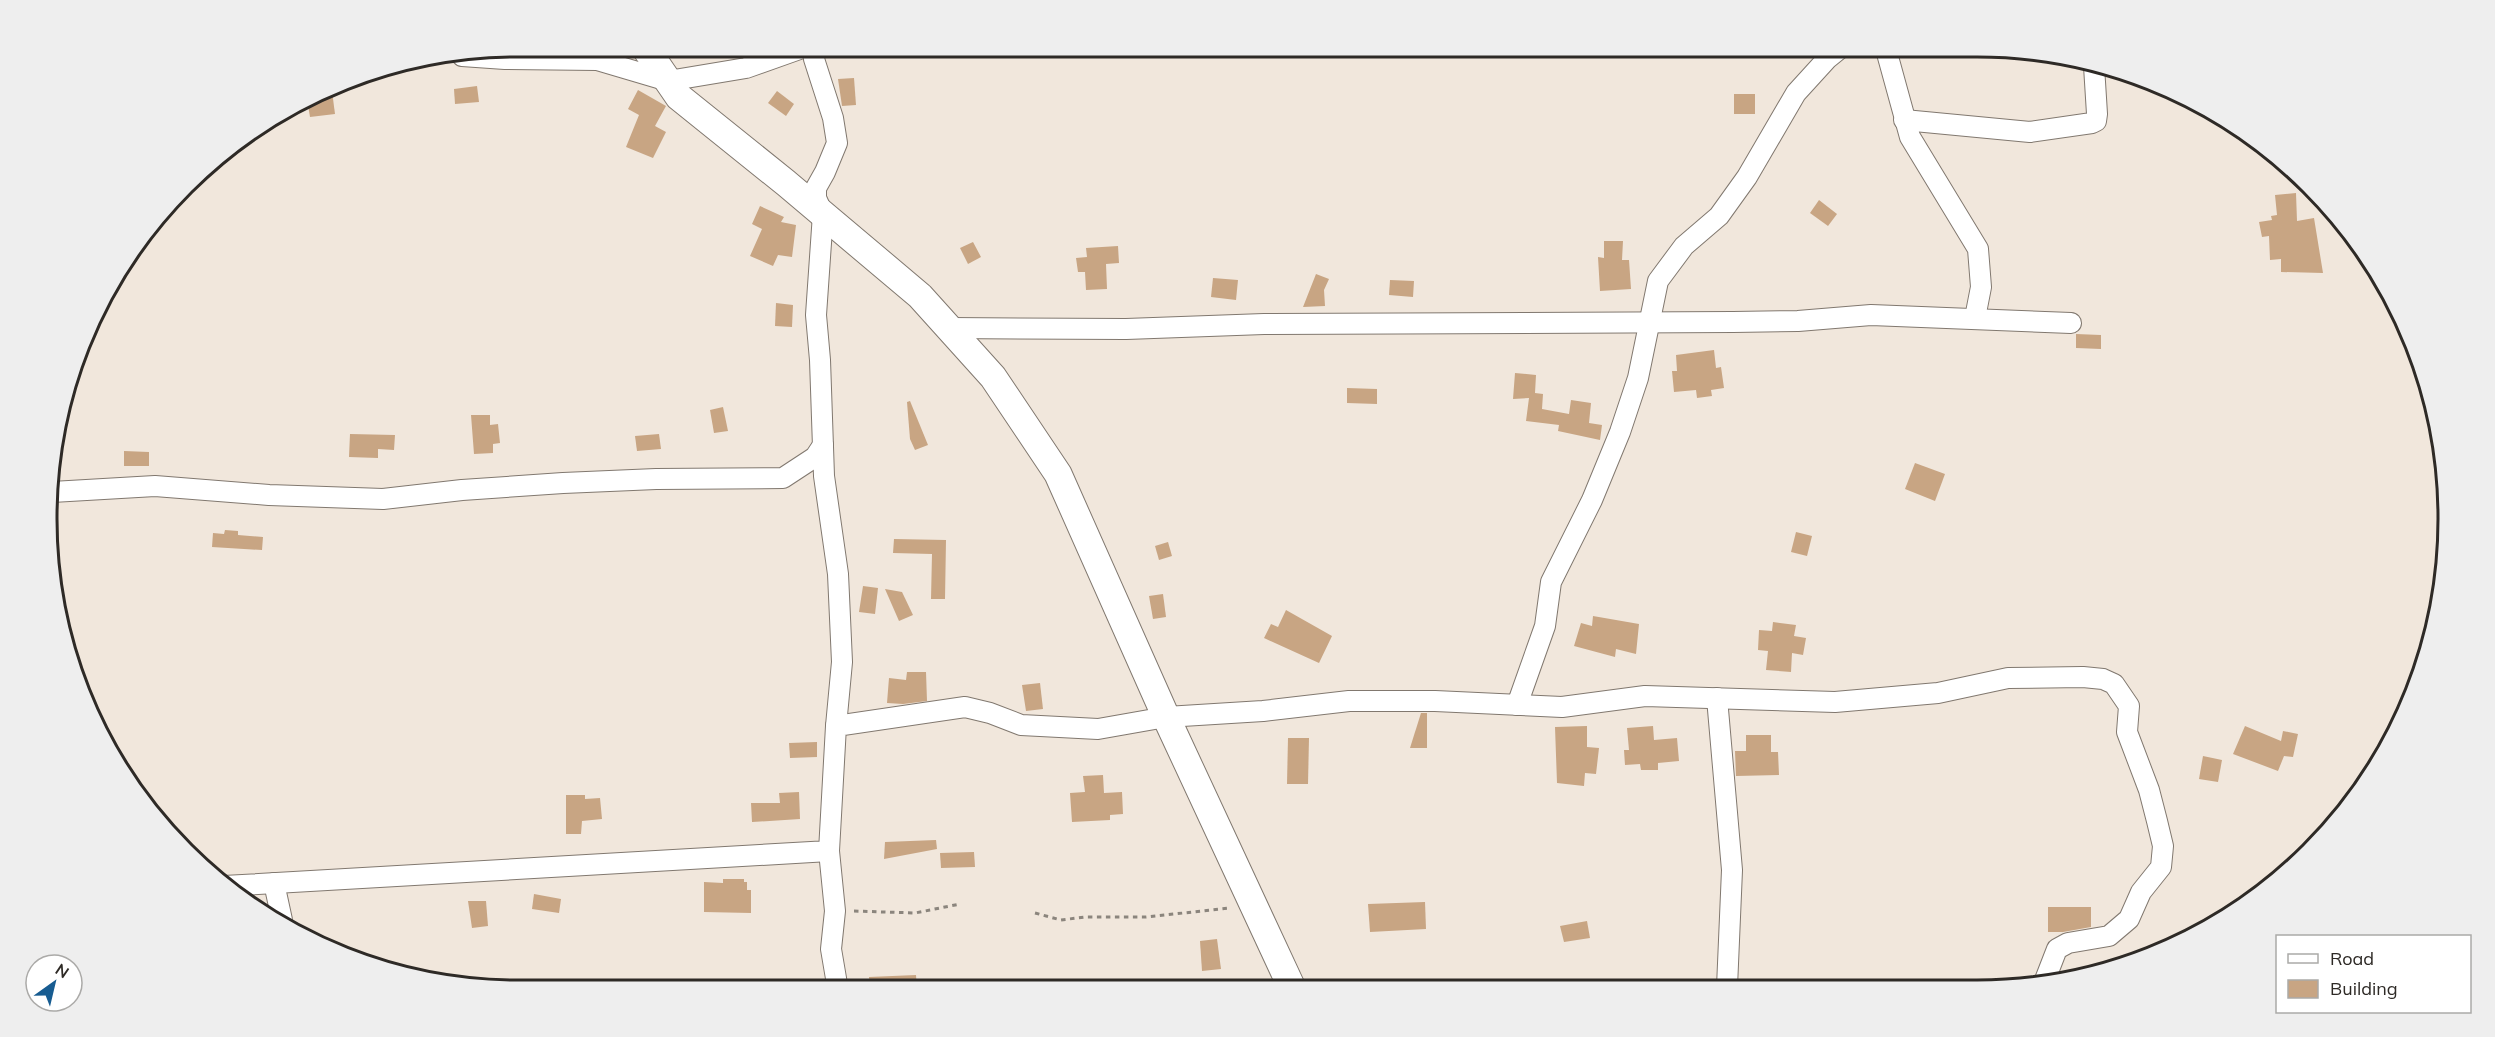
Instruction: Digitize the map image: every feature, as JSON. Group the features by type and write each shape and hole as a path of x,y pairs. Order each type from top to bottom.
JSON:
{"street":[{"path":"652,57 679,97 920,296 993,376 1058,474 1166,717 1288,980"},
{"path":"490,58 597,60 669,81 746,68 777,57"},
{"path":"814,57 833,118 837,143 816,188 816,198 823,214 816,315 824,476 838,574 842,662 829,850 835,911 831,949 836,980"},
{"path":"1517,705 1545,626 1551,582 1592,500 1620,432 1638,378 1658,282 1684,246 1719,216 1748,177 1796,93 1830,57"},
{"path":"1888,57 1910,137 1978,249 1981,287 1975,318"},
{"path":"1904,120 2030,132 2092,123 2096,121 2097,114 2094,73"},
{"path":"949,328 1126,329 1264,324 1798,321 1871,315 2071,323"},
{"path":"58,492 155,486 269,495 383,499 462,490 563,483 656,479 783,478 815,457 823,445"},
{"path":"836,726 965,707 990,713 1022,725 1098,729 1166,717 1263,711 1349,701 1435,701 1562,707 1645,696 1835,702 1938,693 2008,678 2103,679 2114,684 2129,706 2127,732 2149,790 2157,821 2163,846 2161,867 2141,892 2129,919 2109,936 2068,943 2057,949 2047,974"},
{"path":"1717,698 1732,870 1727,980"},
{"path":"238,885 829,850"},
{"path":"274,883 281,913"}],"path":[{"path":"835,911 915,913 960,904"},
{"path":"1035,913 1061,920 1085,917 1146,917 1253,906"}],"building":[{"path":"854,78 856,105 842,106 838,79"},
{"path":"477,86 479,102 455,104 454,89"},
{"path":"638,90 666,106 655,126 666,132 653,158 626,147 639,115 628,109"},
{"path":"777,91 794,104 786,116 768,103"},
{"path":"1734,94 1755,94 1755,114 1734,114"},
{"path":"333,96 335,114 310,117 308,108"},
{"path":"2296,193 2297,221 2314,218 2323,273 2281,272 2281,259 2270,260 2269,236 2262,237 2259,222 2272,220 2271,216 2277,215 2275,195"},
{"path":"1819,200 1837,214 1828,226 1810,213"},
{"path":"760,206 784,217 781,222 796,225 792,257 778,255 773,266 750,256 762,229 752,224"},
{"path":"1604,241 1623,241 1622,260 1629,260 1631,289 1600,291 1598,257 1604,258"},
{"path":"973,242 981,257 968,264 960,248"},
{"path":"1118,246 1119,263 1106,264 1107,289 1086,290 1085,272 1078,272 1076,258 1087,257 1086,248"},
{"path":"1316,274 1329,279 1324,290 1325,306 1303,307"},
{"path":"1213,278 1238,280 1236,300 1211,297"},
{"path":"1390,280 1414,281 1413,297 1389,295"},
{"path":"776,303 793,305 792,327 775,326"},
{"path":"2076,334 2101,335 2101,349 2076,348"},
{"path":"1714,350 1716,368 1721,367 1724,388 1711,390 1712,396 1697,398 1696,390 1674,392 1672,371 1677,371 1676,355"},
{"path":"1515,373 1536,375 1535,393 1543,394 1542,409 1569,414 1571,400 1591,403 1589,423 1602,425 1600,440 1558,431 1559,425 1526,421 1529,398 1513,399"},
{"path":"1347,388 1377,389 1377,404 1347,403"},
{"path":"910,401 928,445 915,450 910,439 907,402"},
{"path":"723,407 728,431 714,433 710,410"},
{"path":"471,415 490,415 490,425 498,424 500,443 493,444 493,453 474,454"},
{"path":"350,434 395,435 394,450 378,449 378,458 349,457"},
{"path":"659,434 661,449 637,451 635,436"},
{"path":"124,451 149,452 149,466 124,466"},
{"path":"1915,463 1945,474 1935,501 1905,489"},
{"path":"225,530 238,531 238,535 263,537 262,550 212,547 213,533 224,534"},
{"path":"1796,532 1812,536 1807,556 1791,552"},
{"path":"894,539 946,540 945,599 931,599 932,554 893,553"},
{"path":"1168,542 1172,556 1159,560 1155,546"},
{"path":"863,586 878,588 875,614 859,612"},
{"path":"885,589 902,592 913,615 899,621"},
{"path":"1163,594 1166,617 1153,619 1149,596"},
{"path":"1286,610 1332,636 1319,663 1264,638 1271,624 1278,627"},
{"path":"1593,616 1639,624 1636,654 1616,649 1615,657 1574,646 1581,623 1592,626"},
{"path":"1773,622 1796,625 1794,636 1806,638 1803,655 1792,653 1791,672 1766,670 1768,651 1758,650 1759,630 1772,631"},
{"path":"907,672 926,672 927,701 887,703 889,678 906,680"},
{"path":"1040,683 1043,709 1026,711 1022,685"},
{"path":"1421,713 1427,713 1427,748 1410,748"},
{"path":"1587,726 1587,747 1599,748 1596,774 1585,773 1584,786 1557,783 1555,727"},
{"path":"1653,726 1654,740 1677,738 1679,761 1658,763 1658,770 1641,770 1640,764 1625,765 1624,750 1629,750 1627,728"},
{"path":"2245,726 2281,741 2283,731 2298,734 2293,757 2284,756 2278,771 2233,754"},
{"path":"1746,735 1771,735 1771,752 1778,752 1779,775 1736,776 1735,751 1746,751"},
{"path":"1288,738 1309,738 1308,784 1287,784"},
{"path":"817,742 817,757 790,758 789,743"},
{"path":"2203,756 2222,760 2218,782 2199,779"},
{"path":"1103,775 1104,793 1122,792 1123,814 1110,815 1110,820 1072,822 1070,793 1085,792 1083,776"},
{"path":"799,792 800,819 752,822 751,803 780,803 779,793"},
{"path":"566,795 585,795 585,799 600,798 602,819 582,821 581,834 566,834"},
{"path":"936,840 937,849 884,859 885,842"},
{"path":"974,852 975,867 941,868 940,853"},
{"path":"723,879 744,879 744,882 747,882 747,890 751,890 751,913 704,912 704,882 723,883"},
{"path":"534,894 561,899 559,913 532,909"},
{"path":"468,901 486,901 488,926 472,928"},
{"path":"1425,902 1426,929 1370,932 1368,904"},
{"path":"2048,907 2091,907 2091,927 2048,932"},
{"path":"1587,921 1590,938 1564,942 1560,926"},
{"path":"1217,939 1221,969 1202,971 1200,941"},
{"path":"916,975 916,980 869,980 869,977"}]}
